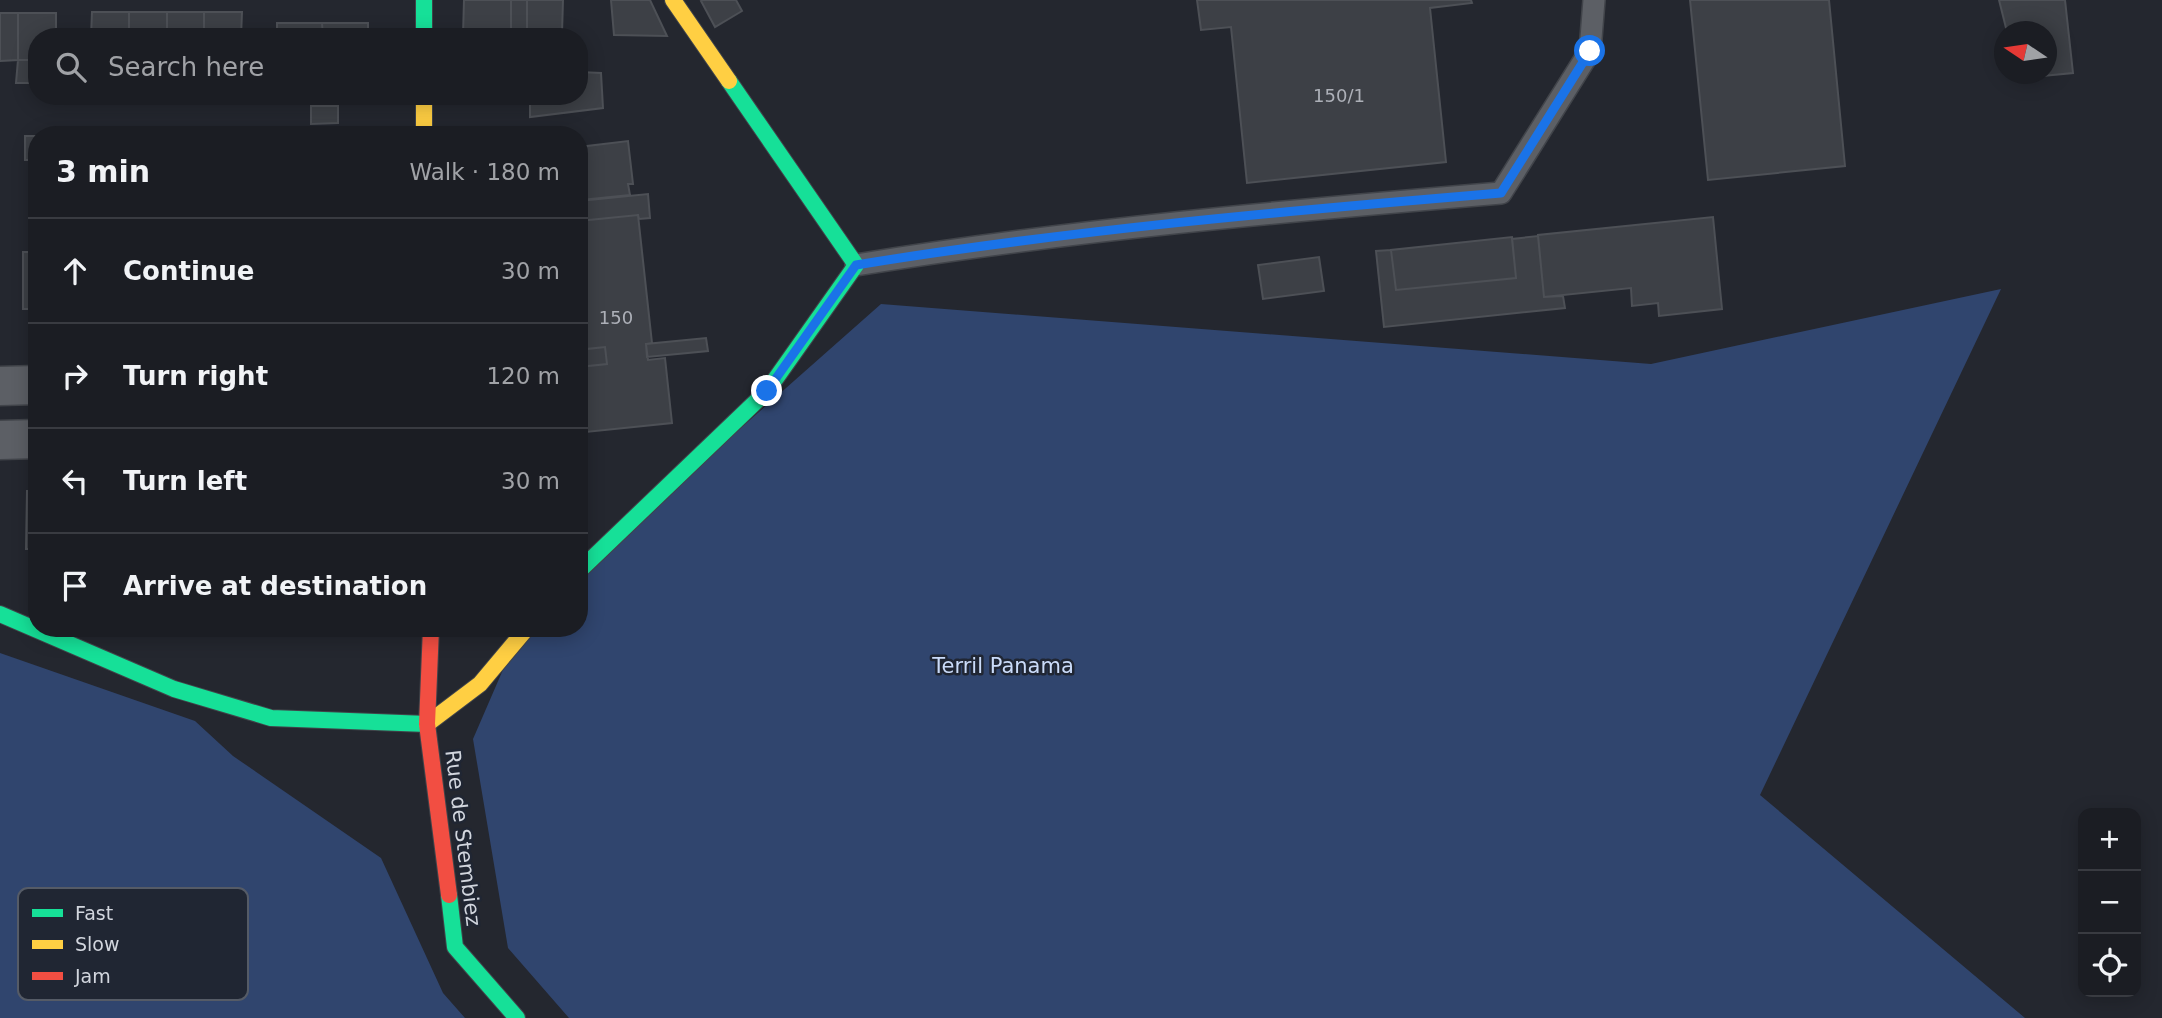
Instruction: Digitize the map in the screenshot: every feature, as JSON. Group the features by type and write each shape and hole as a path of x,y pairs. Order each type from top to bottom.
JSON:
{"street":[{"path":"424,0 424,28"},
{"path":"588,562 767,391 856,265 673,0"},
{"path":"424,105 424,126"},
{"path":"0,386 28,385"},
{"path":"0,440 28,439"},
{"path":"0,614 28,626"},
{"path":"53,637 174,689 271,718 427,724 480,684 519,637"},
{"name":"Rue de Stembiez","path":"431,637 427,724 455,947 517,1018"}],"lane":[{"path":"856,265 958,248 1190,221 1501,193 1590,51 1594,0"}],"green space":[{"name":"Terril Panama","path":"2001,289 1760,795 2025,1018 569,1018 508,948 473,739 517,637 588,637 588,563 881,304 1651,364"},
{"path":"0,653 195,721 233,756 381,858 443,993 465,1018 0,1018"}],"building":[{"path":"464,0 511,0 511,28 463,28"},
{"path":"511,0 527,0 527,28 511,28"},
{"path":"527,0 563,0 562,28 527,28"},
{"path":"611,0 650,0 667,36 614,35"},
{"path":"736,0 742,11 715,27 701,1"},
{"path":"1197,0 1471,0 1472,3 1430,8 1446,162 1247,183 1231,27 1201,30"},
{"path":"1690,0 1829,0 1845,166 1708,180"},
{"path":"1999,0 2065,0 2073,73 2057,75 2057,21 2004,21"},
{"path":"92,12 129,12 129,28 91,28"},
{"path":"129,12 167,12 167,28 129,28"},
{"path":"167,12 204,12 204,28 167,28"},
{"path":"204,12 242,12 241,28 204,28"},
{"path":"0,13 18,13 18,60 0,61"},
{"path":"18,13 56,13 56,28 28,28 28,60 18,60"},
{"path":"277,23 322,23 322,28 277,28"},
{"path":"322,23 368,23 368,28 322,28"},
{"path":"18,60 28,60 28,83 16,83"},
{"path":"588,72 601,73 603,108 530,117 530,105 588,105"},
{"path":"311,106 338,106 338,123 311,124"},
{"path":"25,136 28,136 28,160 25,160"},
{"path":"628,141 633,184 628,184 630,195 588,199 588,146"},
{"path":"648,194 650,218 639,219 638,215 588,220 588,200"},
{"path":"638,215 652,343 646,344 648,360 665,358 672,423 588,432 588,366 607,364 605,347 588,349 588,220"},
{"path":"1713,217 1722,309 1659,316 1658,303 1632,306 1631,288 1544,297 1538,235"},
{"path":"1538,236 1544,297 1563,296 1565,308 1384,327 1376,251 1391,250 1396,290 1516,278 1512,239"},
{"path":"1512,237 1516,278 1396,290 1391,250"},
{"path":"23,252 28,252 28,309 23,309"},
{"path":"1319,257 1324,291 1263,299 1258,265"},
{"path":"706,338 708,351 647,357 646,344"},
{"path":"605,347 607,364 588,366 588,349"},
{"path":"27,491 28,491 28,549"}],"traffic: fast":[{"path":"424,0 424,28"},
{"path":"588,562 767,391 856,265 729,81"},
{"path":"0,614 28,626"},
{"path":"53,637 174,689 271,718 427,724"},
{"path":"449,895 455,947 517,1018"}],"traffic: slow":[{"path":"673,0 729,81"},
{"path":"424,105 424,126"},
{"path":"427,724 480,684 519,637"}],"traffic: jam":[{"path":"431,637 427,724 449,895"}],"route":[{"path":"767,391 856,265 958,248 1190,221 1501,193 1590,51"}]}
